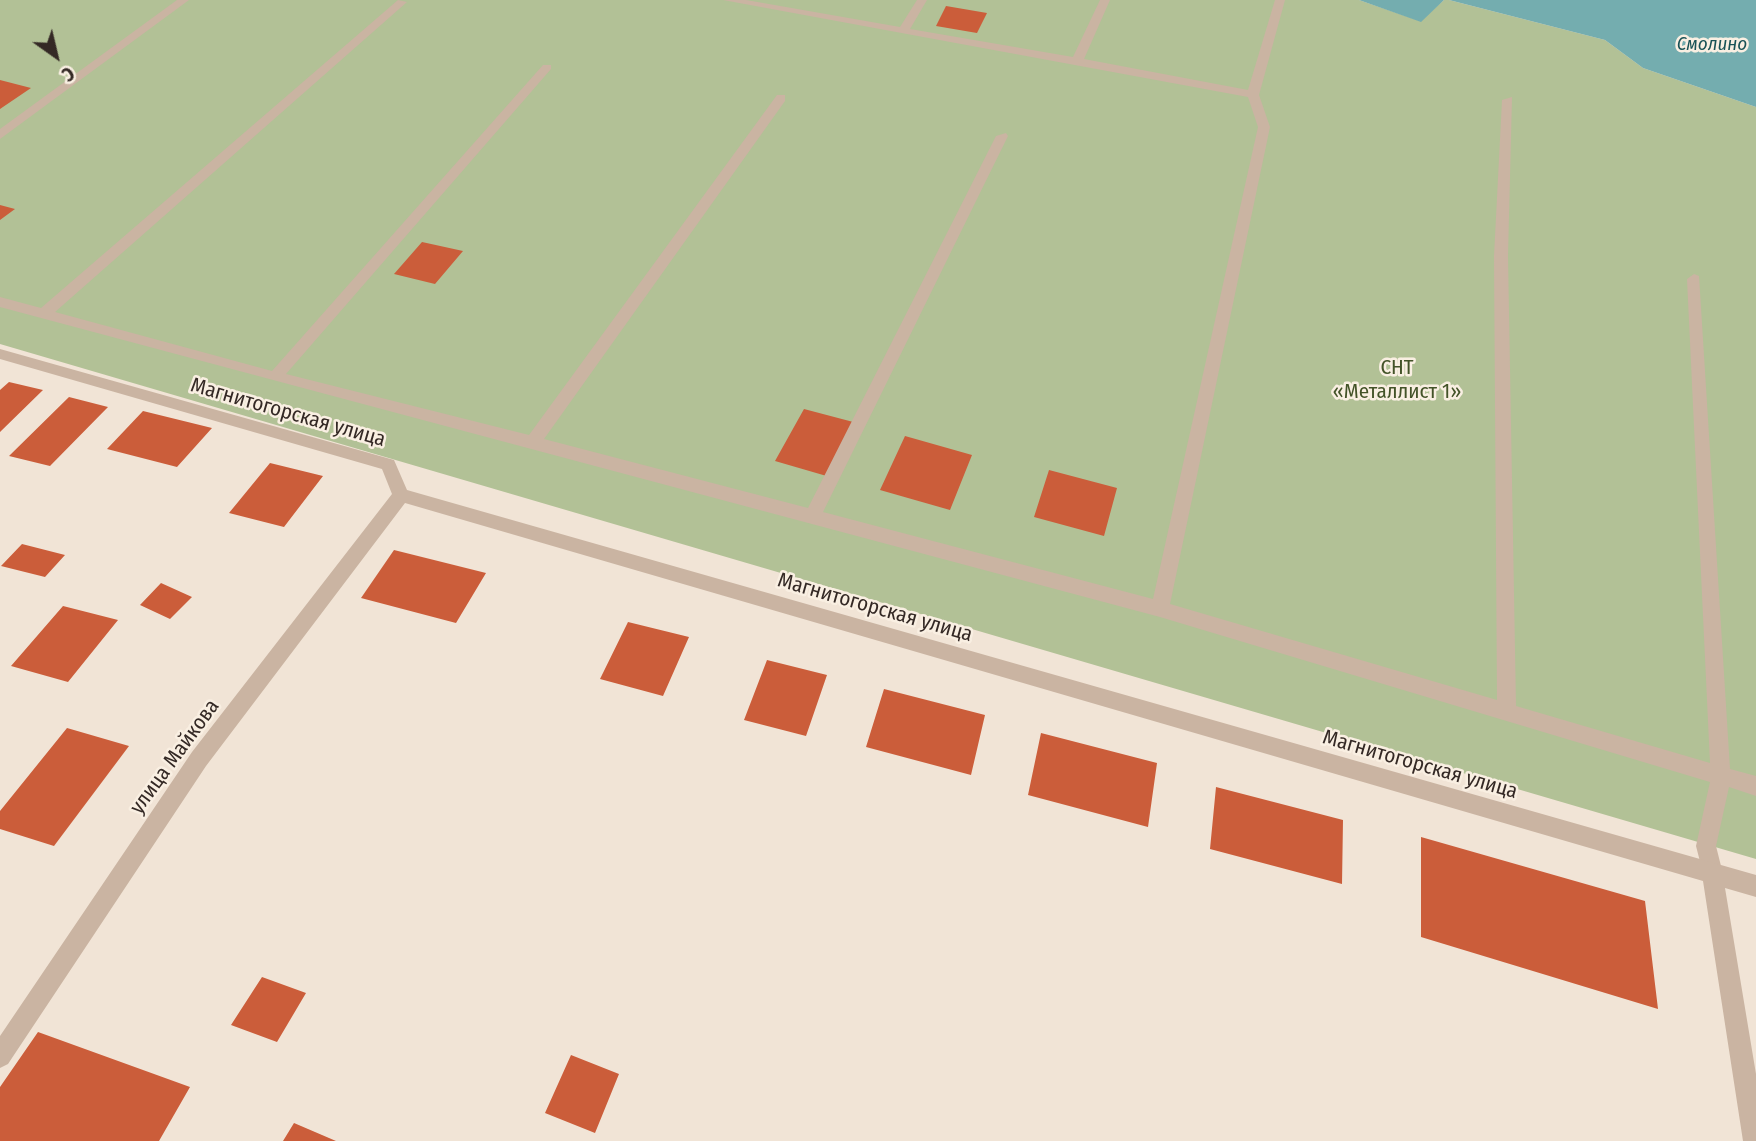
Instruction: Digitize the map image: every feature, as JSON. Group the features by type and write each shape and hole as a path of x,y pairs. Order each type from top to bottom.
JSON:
{"street":[{"path":"0,135 184,0"},
{"path":"732,0 1206,84 1252,96"},
{"path":"904,31 922,0"},
{"path":"1077,61 1105,0"},
{"path":"1160,610 1264,127 1252,96 1280,0"},
{"path":"45,313 402,2"},
{"path":"275,377 547,67"},
{"path":"533,442 781,98"},
{"path":"1507,713 1501,256 1508,100"},
{"path":"812,517 1002,136"},
{"path":"1694,279 1721,777 1706,846 1755,1141"},
{"path":"0,302 1160,610 1756,786"},
{"name":"Магнитогорская улица","path":"0,354 388,464 401,495 1756,886"},
{"name":"улица Майкова","path":"0,1056 199,759 401,495"}],"green space":[{"name":"СНТ «Металлист 1»","path":"0,0 1359,0 1420,21 1444,0 1449,0 1605,40 1643,68 1756,107 1756,859 0,344"}],"water":[{"path":"1359,0 1444,0 1421,22"},
{"name":"Смолино","path":"1449,0 1756,0 1756,107 1643,68 1605,40"}],"building":[{"path":"946,6 987,13 977,33 936,26"},
{"path":"0,80 31,88 0,109"},
{"path":"0,205 15,209 0,220"},
{"path":"422,242 463,251 435,284 394,274"},
{"path":"9,382 43,390 0,432 0,390"},
{"path":"69,397 108,407 50,466 9,456"},
{"path":"804,409 857,423 830,477 775,461"},
{"path":"143,411 212,428 177,467 107,449"},
{"path":"905,436 972,455 950,510 880,490"},
{"path":"270,463 323,476 284,527 229,513"},
{"path":"1049,470 1117,488 1104,536 1034,517"},
{"path":"22,544 65,555 45,577 1,566"},
{"path":"394,550 486,573 456,623 361,598"},
{"path":"161,583 192,597 170,619 140,605"},
{"path":"63,606 118,620 68,682 11,666"},
{"path":"628,622 689,637 663,696 600,679"},
{"path":"767,660 827,675 806,736 744,720"},
{"path":"884,689 985,715 971,775 866,747"},
{"path":"67,728 129,746 54,846 0,829 0,811"},
{"path":"1041,733 1157,763 1148,827 1028,795"},
{"path":"1216,787 1343,820 1342,884 1210,849"},
{"path":"1421,837 1645,901 1658,1009 1421,937"},
{"path":"262,977 306,993 277,1042 231,1025"},
{"path":"38,1032 190,1087 159,1141 0,1141 0,1087"},
{"path":"571,1055 619,1074 595,1133 545,1113"},
{"path":"294,1123 336,1141 283,1141"}]}
